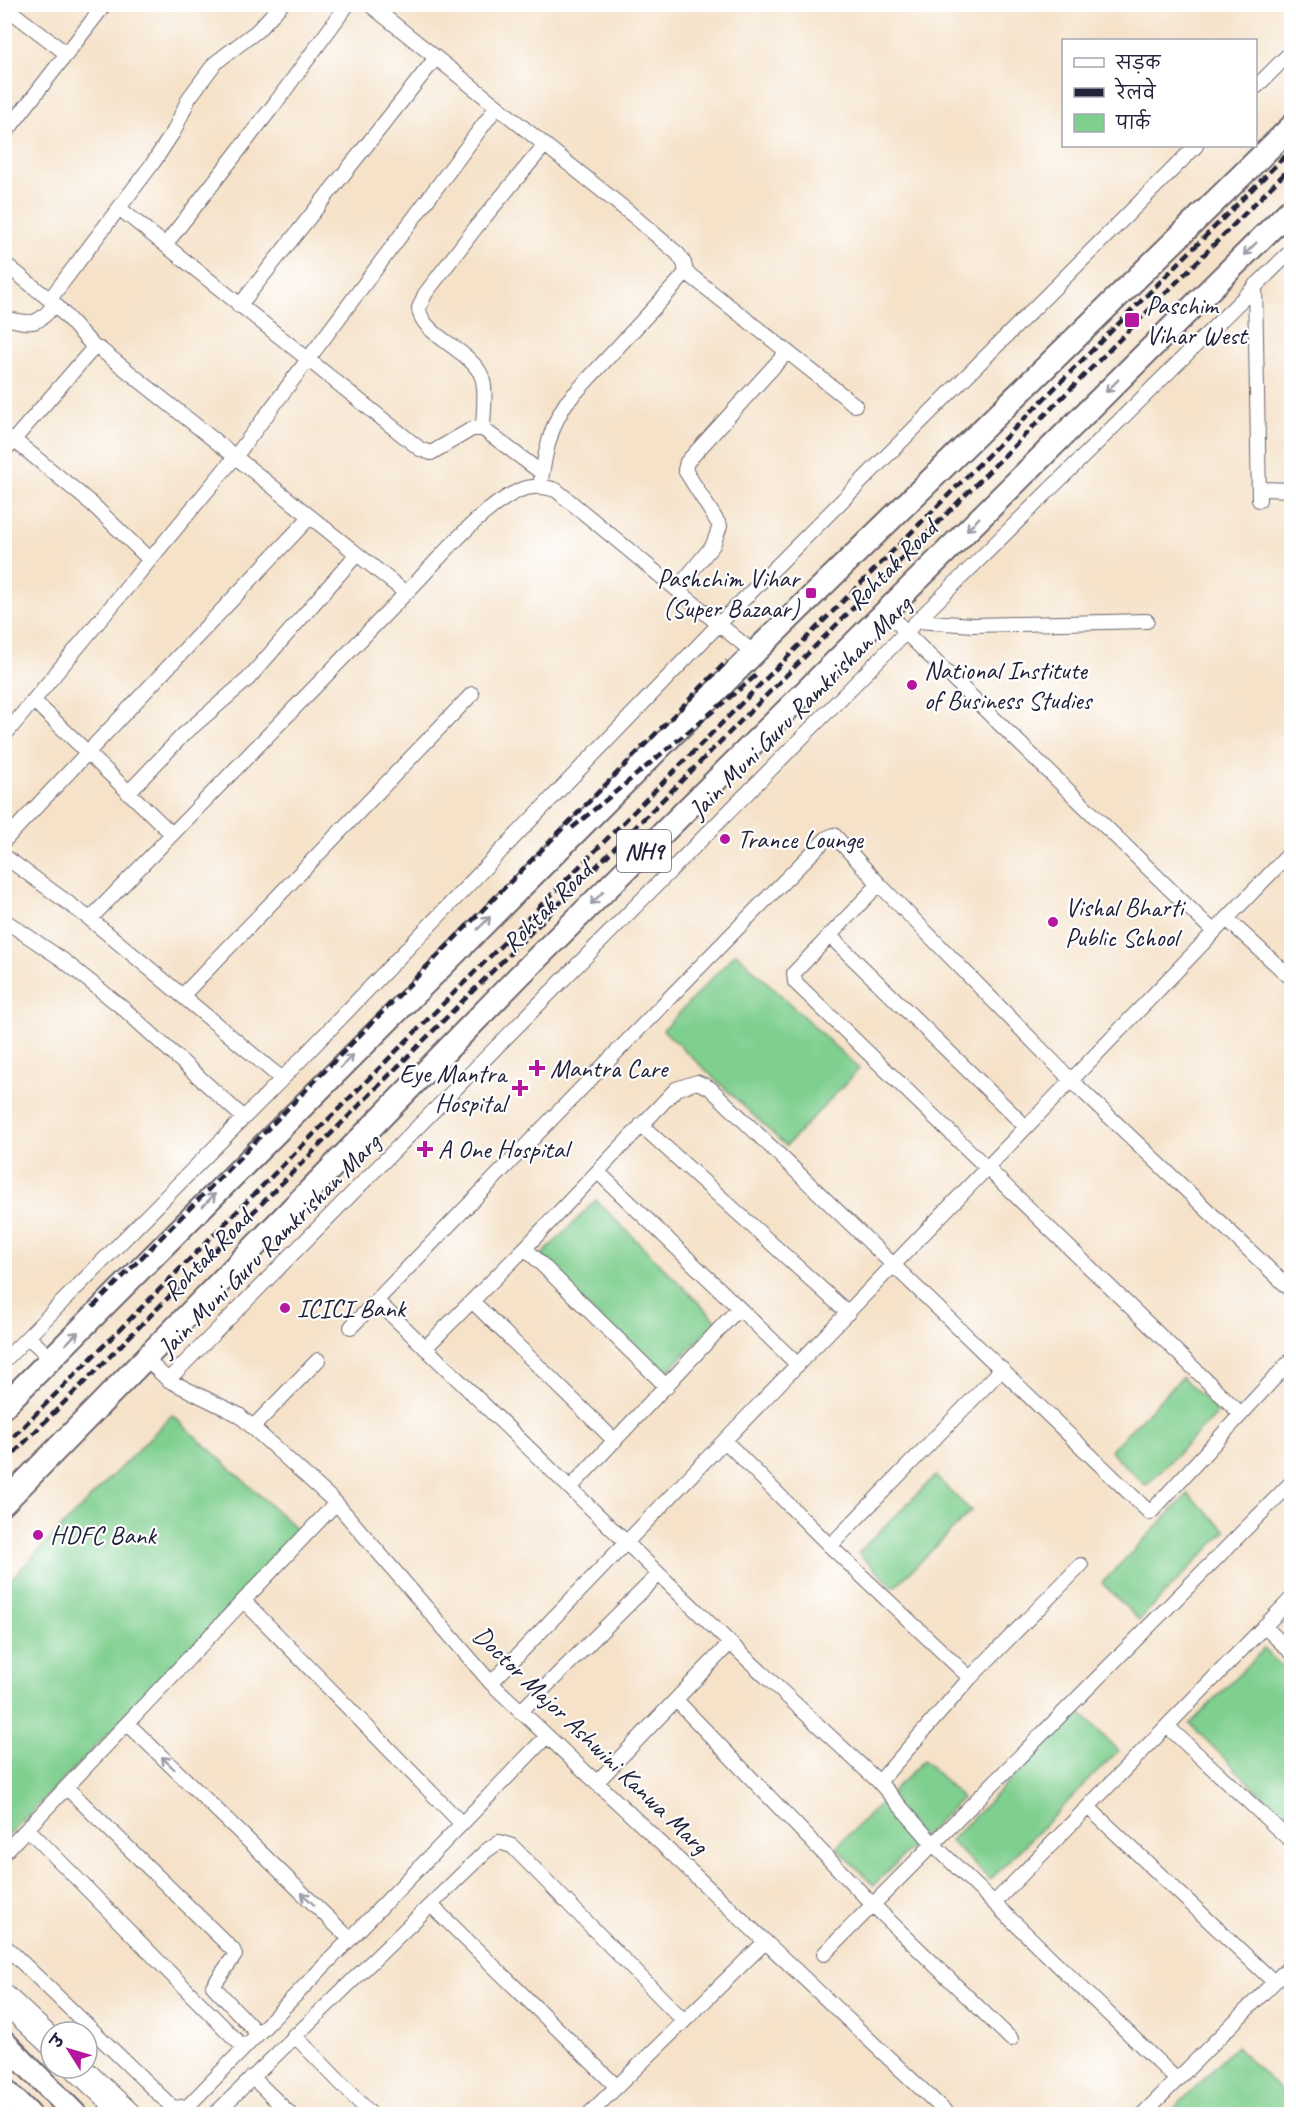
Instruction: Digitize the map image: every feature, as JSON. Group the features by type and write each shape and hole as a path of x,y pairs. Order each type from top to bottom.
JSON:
{"highway":[{"path":"4,1998 39,2031"},
{"path":"91,2080 127,2115"}],"main road":[{"name":"Rohtak Road","path":"4,1406 754,653 1292,126"},
{"name":"Rohtak Road","path":"4,1503 522,973 1292,208"},
{"path":"4,2042 69,2108"},
{"path":"4,2089 29,2115"}],"street":[{"path":"4,135 105,4"},
{"path":"4,318 34,323 43,319 174,131 189,98 216,63 257,31 282,4"},
{"path":"165,245 274,105 348,4"},
{"path":"369,4 630,213 678,254 684,263 686,272 786,353 855,405"},
{"path":"4,6 67,54"},
{"path":"1257,86 1292,51"},
{"path":"239,306 435,59"},
{"path":"4,736 235,457 496,108"},
{"path":"483,429 481,376 474,363 424,322 419,315 419,308 425,294 477,226 544,146"},
{"path":"4,1361 282,1079 719,624 1195,147"},
{"path":"119,208 420,449 431,453 472,429 483,429 754,653"},
{"name":"Jain Muni Guru Ramkrishan Marg","path":"168,1380 917,621 1292,250"},
{"path":"4,263 53,302 95,348 100,349 406,593"},
{"path":"541,479 548,439 554,422 566,403 686,272"},
{"path":"1255,285 1259,494 1292,490"},
{"path":"95,348 9,446 92,504 150,560"},
{"path":"677,589 712,545 720,526 685,470 687,462 786,353"},
{"path":"90,919 487,511 541,479"},
{"path":"4,841 88,755 310,517"},
{"path":"128,793 183,735 248,679 357,554"},
{"path":"887,609 906,633 1214,932"},
{"path":"917,621 974,624 1147,621"},
{"path":"183,995 472,694"},
{"path":"34,701 172,834"},
{"path":"351,1327 648,1017 827,838 834,835 1071,1080 1292,1291"},
{"path":"491,1683 1292,851"},
{"path":"4,856 90,919 282,1079"},
{"path":"879,884 796,969 793,976 795,982 1241,1414"},
{"path":"1227,919 1292,979"},
{"path":"4,920 63,960 124,1009 244,1118"},
{"path":"830,935 1026,1127"},
{"path":"425,1348 525,1248 676,1089 697,1082 710,1088 1150,1513 1292,1359"},
{"path":"641,1125 848,1313"},
{"path":"598,1172 798,1365"},
{"path":"525,1248 667,1387"},
{"path":"377,1301 730,1643 879,1782 933,1845 1178,2079"},
{"path":"472,1301 615,1441"},
{"path":"570,1488 739,1308"},
{"path":"28,1337 51,1359"},
{"name":"Doctor Major Ashwini Kanwa Marg","path":"146,1359 168,1380 239,1415 336,1503 491,1683 948,2115"},
{"path":"253,1427 318,1360"},
{"path":"830,1546 1002,1369"},
{"path":"725,1441 830,1546 970,1678"},
{"path":"824,1954 1292,1482"},
{"path":"4,1853 336,1503"},
{"path":"879,1782 970,1678 1081,1565"},
{"path":"520,1712 659,1574"},
{"path":"994,1903 1292,1598"},
{"path":"244,1601 462,1824"},
{"path":"1264,1626 1292,1653"},
{"path":"596,1783 730,1643"},
{"path":"676,1700 873,1905 1011,2039"},
{"path":"128,1724 350,1939"},
{"path":"1167,1726 1292,1842"},
{"path":"4,1945 176,2108 188,2106 547,1736"},
{"path":"67,1788 233,1950 235,1955 232,1961 213,1986 258,2034"},
{"path":"1088,1807 1274,1982"},
{"path":"28,1829 244,2048"},
{"path":"215,2115 294,2035 432,1906 486,1851 499,1842 512,1846 684,2021"},
{"path":"432,1906 617,2087"},
{"path":"589,2115 765,1942"},
{"path":"1143,2115 1292,1964"},
{"path":"294,2035 371,2115"},
{"path":"252,2077 290,2115"}],"green space":[{"path":"736,953 859,1069 786,1146 663,1030"},
{"path":"596,1200 717,1321 660,1379 539,1258"},
{"path":"1182,1377 1218,1412 1146,1486 1110,1451"},
{"path":"172,1415 303,1535 5,1839 5,1585"},
{"path":"935,1476 971,1511 894,1588 858,1553"},
{"path":"1188,1494 1226,1531 1139,1620 1102,1583"},
{"path":"1264,1649 1291,1675 1291,1824 1190,1724"},
{"path":"1079,1711 1118,1751 990,1880 950,1841"},
{"path":"924,1760 962,1798 874,1885 836,1847"},
{"path":"1236,2046 1291,2101 1291,2114 1169,2114"}],"railway":[{"path":"4,1446 1292,149"},
{"path":"4,1463 1292,166"},
{"path":"93,1307 727,661"},
{"path":"572,828 759,673"}],"place":[{"name":"Paschim Vihar West","path":"1132,320"},
{"name":"Pashchim Vihar (Super Bazaar)","path":"811,593"},
{"name":"National Institute of Business Studies","path":"912,685"},
{"name":"Trance Lounge","path":"725,839"},
{"name":"Vishal Bharti Public School","path":"1053,922"},
{"name":"Mantra Care","path":"537,1068"},
{"name":"Eye Mantra Hospital","path":"520,1088"},
{"name":"A One Hospital","path":"425,1149"},
{"name":"ICICI Bank","path":"285,1308"},
{"name":"HDFC Bank","path":"38,1535"}]}
